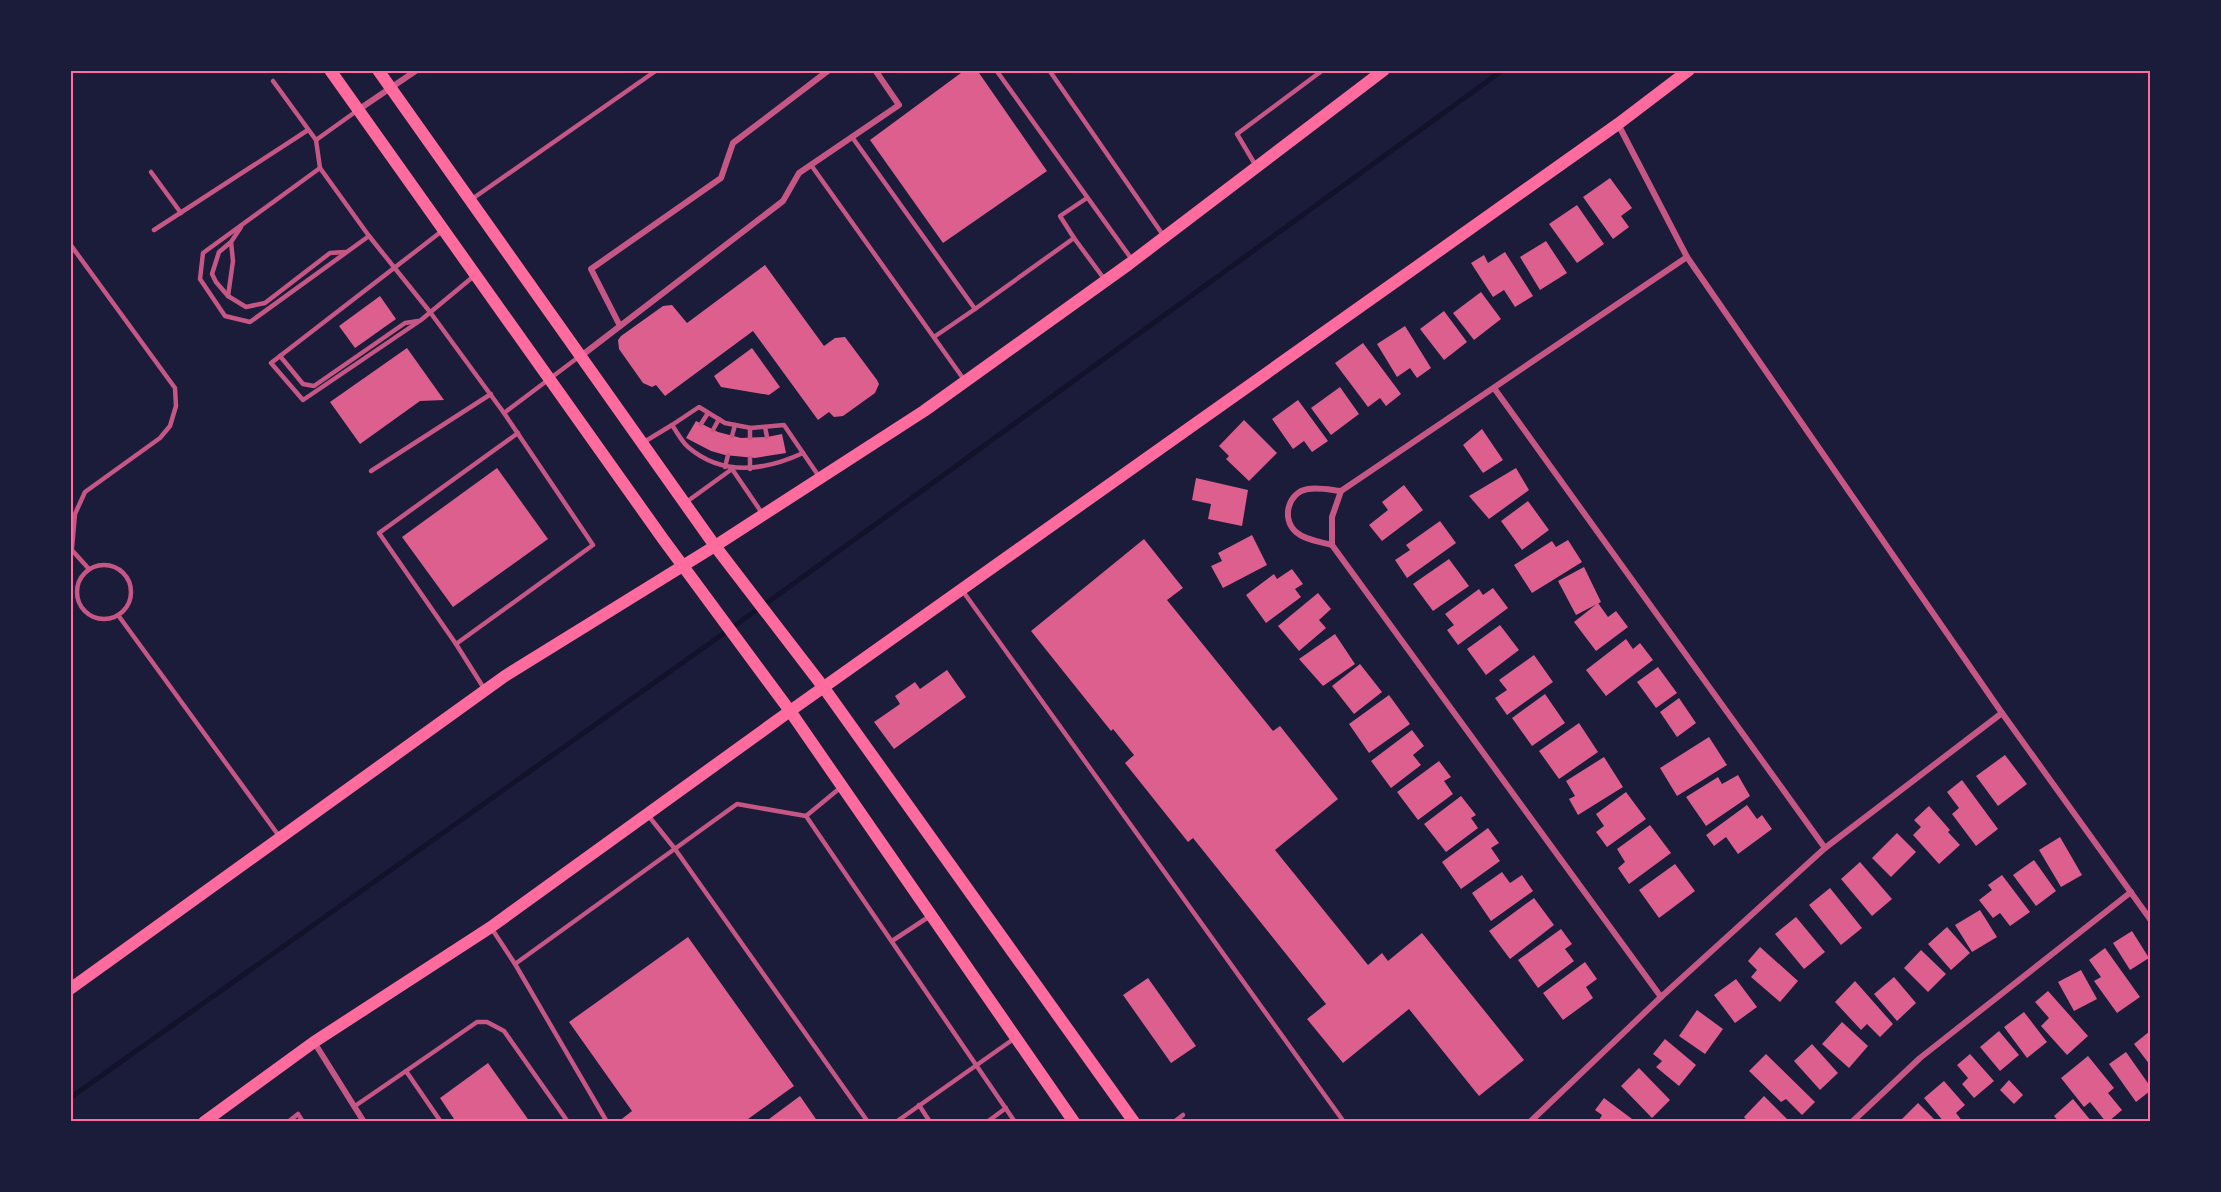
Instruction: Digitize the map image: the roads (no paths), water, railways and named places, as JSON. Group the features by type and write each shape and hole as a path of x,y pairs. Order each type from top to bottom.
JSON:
{"main road":[{"path":"330,70 683,566 790,711 1074,1122"},
{"path":"378,70 715,546 811,670 1134,1122"},
{"path":"70,989 485,690 764,515 924,411 1133,261 1384,70"},
{"path":"204,1122 314,1042 490,927 790,711 1618,124 1689,70"}],"street":[{"path":"358,110 417,70"},
{"path":"620,326 591,269 721,178 733,143 829,70"},
{"path":"580,356 783,201 799,173 899,105 875,70"},
{"path":"1618,124 1687,257 2001,713 2151,919"},
{"path":"1332,545 1332,517 1341,491 1687,257"},
{"path":"1494,388 1825,848"},
{"path":"1341,491 1307,489 1298,492 1288,508 1291,527 1298,534 1332,545 1661,997"},
{"path":"1530,1122 1661,997 1825,848 2001,713"},
{"path":"1852,1122 1920,1058 2131,892"},
{"path":"314,1042 364,1122"}],"lane":[{"path":"470,200 657,70"},
{"path":"996,70 1133,261"},
{"path":"1049,70 1164,237"},
{"path":"1257,167 1237,134 1323,70"},
{"path":"273,81 316,140 320,168 369,236 430,312 491,394 593,545 456,644"},
{"path":"316,140 358,110"},
{"path":"154,230 308,130"},
{"path":"852,137 975,309"},
{"path":"811,165 965,381"},
{"path":"320,168 203,253 200,279 225,316 250,322 369,236"},
{"path":"151,172 181,213"},
{"path":"1087,198 1060,216 1106,281"},
{"path":"245,222 231,242 219,252 212,274 228,296 246,307 265,303 330,253 347,252"},
{"path":"444,230 271,363 303,400 421,320 476,275"},
{"path":"934,337 1074,238"},
{"path":"228,296 233,261 231,242"},
{"path":"70,244 175,388 176,406 170,426 160,438 85,492 75,514 71,548 90,569"},
{"path":"280,356 303,384 314,386 405,323 421,320"},
{"path":"504,413 580,356"},
{"path":"371,471 491,394"},
{"path":"642,443 699,407 725,423 750,428 783,425 820,478"},
{"path":"701,424 708,413"},
{"path":"713,430 719,419"},
{"path":"672,425 687,447 732,469 750,469 786,461 803,453"},
{"path":"732,436 735,425"},
{"path":"776,426 778,434"},
{"path":"765,427 766,437"},
{"path":"750,428 750,438"},
{"path":"485,690 379,533 518,433"},
{"path":"687,447 691,441"},
{"path":"700,455 704,448"},
{"path":"783,453 786,461"},
{"path":"725,467 728,455"},
{"path":"771,457 772,464"},
{"path":"750,458 750,469"},
{"path":"685,503 732,469"},
{"path":"732,469 764,515"},
{"path":"101,565 110,566 126,575 130,593 129,602 118,615 101,618 93,616 81,605 77,589 80,580 90,569 101,565"},
{"path":"962,590 1344,1122"},
{"path":"118,615 280,838"},
{"path":"806,816 842,786"},
{"path":"515,964 737,804 806,816 1015,1122"},
{"path":"647,814 675,849 868,1122"},
{"path":"892,941 930,916"},
{"path":"490,927 515,964 607,1122"},
{"path":"355,1106 477,1022 487,1022 504,1031 568,1122"},
{"path":"896,1122 1015,1038"},
{"path":"406,1071 441,1122"},
{"path":"919,1105 930,1122"},
{"path":"987,1122 1006,1108"},
{"path":"288,1122 298,1114 303,1122"},
{"path":"1174,1122 1183,1115"}],"waterway":[{"path":"70,1098 782,592 1503,70"}]}
